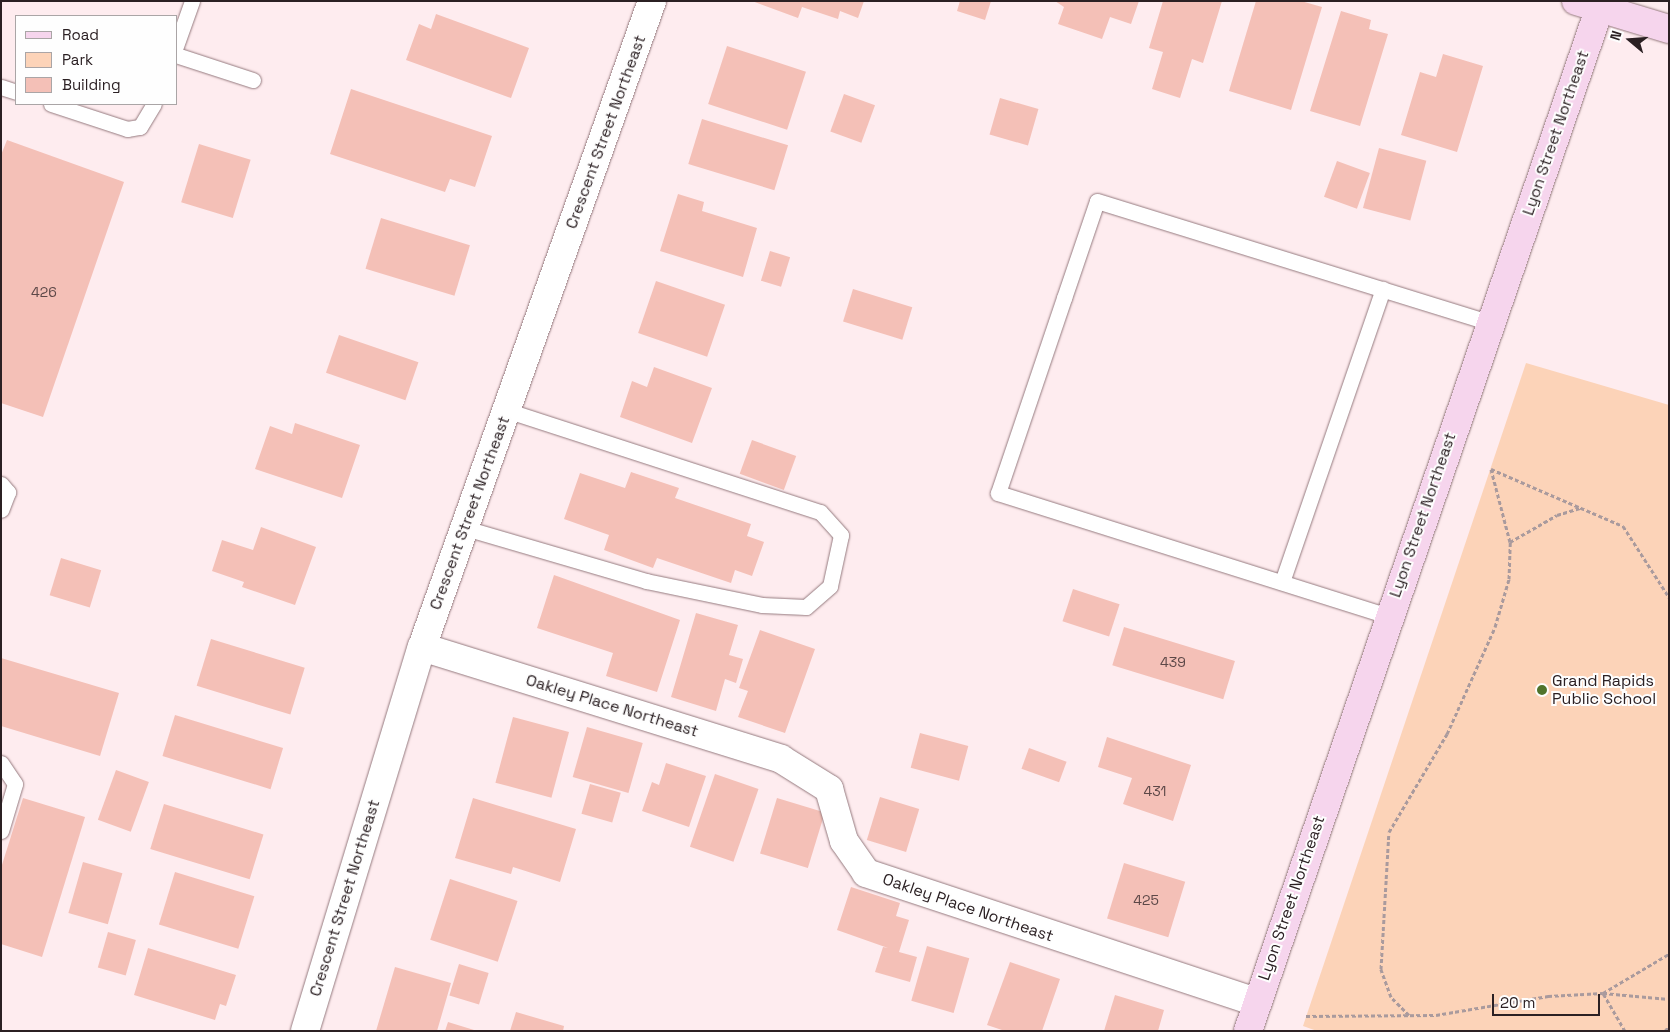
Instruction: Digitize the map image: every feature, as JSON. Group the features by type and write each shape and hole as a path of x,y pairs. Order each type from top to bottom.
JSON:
{"street":[{"name":"Crescent Street Northeast","path":"305,1031 422,647 652,1"},
{"path":"1593,4 1669,29"},
{"name":"Lyon Street Northeast","path":"1248,1031 1256,1002 1489,322 1593,4"},
{"name":"Oakley Place Northeast","path":"422,647 781,759 829,789 844,841 866,873 1256,1002"}],"lane":[{"path":"178,40 192,1"},
{"path":"178,56 253,80"},
{"path":"1,88 15,92"},
{"path":"54,105 127,129 140,127 153,105"},
{"path":"1388,616 998,493 1097,201 1489,322"},
{"path":"1282,582 1383,290"},
{"path":"465,528 646,581 762,604 806,607 830,586 841,535 820,512 507,410"},
{"path":"1,484 8,492 1,510"},
{"path":"1,763 15,784 1,831"}],"path":[{"path":"1409,1015 1391,997 1381,969 1389,832 1447,734 1495,627 1509,579 1510,542 1491,469 1623,526 1669,597"},
{"path":"1510,542 1557,515 1581,508"},
{"path":"1603,993 1669,954"},
{"path":"1603,993 1624,1031"},
{"path":"1306,1016 1436,1015 1548,996 1603,993 1669,999"},
{"path":"1665,1031 1669,1026"}],"green space":[{"name":"Grand Rapids Public School","path":"1526,363 1669,405 1669,1031 1317,1031 1303,1026"}],"building":[{"path":"752,1 864,1 858,18 840,11 838,19 802,7 798,18"},
{"path":"960,1 991,1 985,20 957,11"},
{"path":"1055,1 1139,1 1131,24 1110,17 1102,39 1058,24 1064,7"},
{"path":"1163,1 1222,1 1203,63 1192,59 1180,98 1152,89 1163,52 1149,48"},
{"path":"1256,1 1301,1 1322,7 1291,110 1229,91"},
{"path":"1341,11 1371,20 1369,29 1388,34 1360,126 1310,111"},
{"path":"436,14 529,48 511,98 406,60 419,24 431,29"},
{"path":"727,46 806,72 787,130 708,104"},
{"path":"1443,54 1483,66 1457,152 1401,135 1420,72 1436,77"},
{"path":"351,89 492,136 475,187 450,179 445,192 330,154"},
{"path":"844,94 875,105 861,143 830,132"},
{"path":"1000,98 1038,109 1028,146 990,135"},
{"path":"702,119 788,145 774,190 688,164"},
{"path":"7,140 124,182 43,417 1,403 1,155"},
{"path":"199,144 251,160 233,218 181,202"},
{"path":"1379,148 1426,161 1410,221 1363,208"},
{"path":"1337,161 1370,173 1357,209 1324,197"},
{"path":"678,194 704,202 702,211 757,228 743,277 660,251"},
{"path":"381,218 470,245 454,296 366,269"},
{"path":"770,251 790,257 781,287 761,281"},
{"path":"656,281 725,305 707,357 638,333"},
{"path":"853,289 912,307 902,340 843,322"},
{"path":"339,335 418,362 405,400 326,373"},
{"path":"654,367 712,388 692,443 620,417 632,381 647,387"},
{"path":"295,423 360,445 342,498 255,469 270,426 292,434"},
{"path":"752,440 796,456 784,490 740,474"},
{"path":"631,472 679,488 675,498 751,524 747,536 764,542 752,576 735,570 731,583 657,558 653,568 604,550 609,535 564,519 580,473 625,488"},
{"path":"261,527 316,547 295,605 242,587 244,582 212,571 222,540 253,550"},
{"path":"61,558 101,570 90,608 50,595"},
{"path":"554,575 680,620 657,692 606,676 613,653 537,628"},
{"path":"1073,589 1120,604 1109,636 1062,621"},
{"path":"696,613 738,625 729,655 743,659 736,683 725,679 716,711 671,697"},
{"path":"1124,627 1235,661 1223,699 1112,665"},
{"path":"760,630 815,649 785,733 738,717 748,691 739,688"},
{"path":"211,639 305,668 290,715 197,686"},
{"path":"1,658 119,693 100,756 1,726"},
{"path":"175,715 283,748 270,789 162,756"},
{"path":"513,717 569,732 551,798 495,783"},
{"path":"587,727 643,743 628,793 573,777"},
{"path":"920,733 968,746 959,781 911,768"},
{"path":"1107,737 1191,765 1173,821 1123,804 1132,778 1098,767"},
{"path":"1029,748 1067,762 1059,782 1021,769"},
{"path":"666,763 706,776 689,827 642,811 652,782 659,785"},
{"path":"116,770 149,782 131,832 98,820"},
{"path":"715,774 758,789 733,862 690,847"},
{"path":"590,784 621,793 612,823 581,814"},
{"path":"880,797 919,809 906,852 867,840"},
{"path":"23,798 85,817 42,957 1,944 1,868"},
{"path":"473,798 576,829 560,882 513,867 511,874 455,858"},
{"path":"777,798 825,813 808,868 760,853"},
{"path":"164,804 263,834 250,879 150,849"},
{"path":"83,862 122,873 108,924 68,913"},
{"path":"1124,863 1185,882 1168,937 1107,918"},
{"path":"175,872 254,896 238,949 159,925"},
{"path":"450,879 518,901 498,962 430,940"},
{"path":"851,887 900,903 896,916 909,920 899,952 917,957 910,982 875,972 883,947 888,948 837,930"},
{"path":"108,932 136,940 126,976 98,968"},
{"path":"927,946 969,958 954,1013 911,1001"},
{"path":"148,948 236,975 226,1006 220,1004 215,1020 134,995"},
{"path":"1010,962 1060,979 1042,1031 1005,1031 987,1025"},
{"path":"459,964 489,973 479,1005 449,996"},
{"path":"395,967 451,983 437,1031 376,1031"},
{"path":"1115,995 1164,1010 1158,1031 1104,1031"},
{"path":"516,1012 564,1026 563,1031 510,1031"},
{"path":"448,1022 474,1030 474,1031 445,1031"}],"place":[{"name":"Grand Rapids Public School","path":"1542,690"}]}
